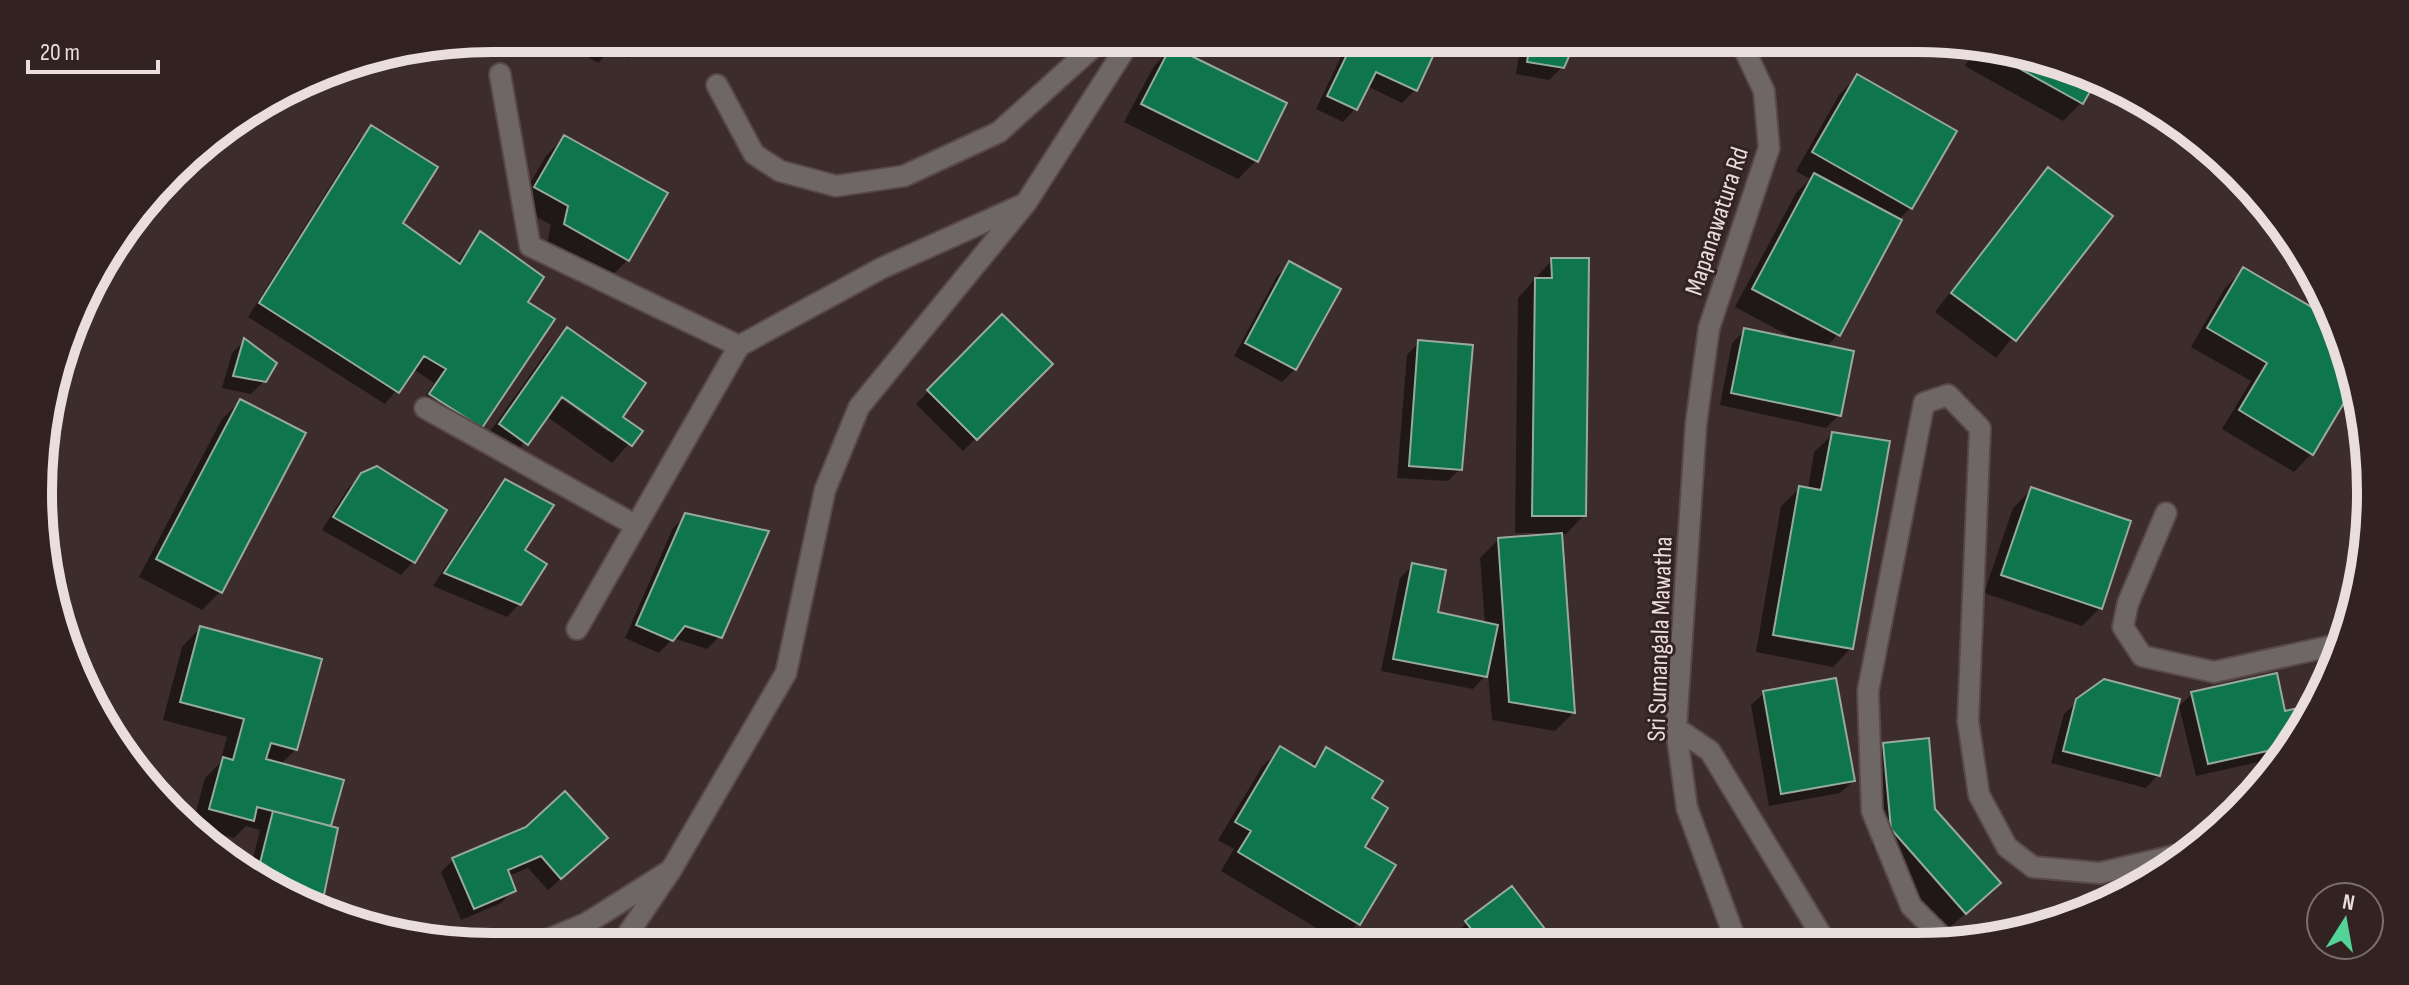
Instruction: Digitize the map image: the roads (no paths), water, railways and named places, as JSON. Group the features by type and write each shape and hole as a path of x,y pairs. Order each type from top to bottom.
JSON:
{"street":[{"path":"717,85 754,154 780,171 836,186 904,176 999,132 1088,52"},
{"path":"628,933 671,870 786,673 825,490 859,407 1026,203 1123,52"},
{"name":"Mapanawatura Rd","path":"1696,424 1709,328 1769,148 1764,91 1746,52"},
{"path":"500,74 530,246 739,346"},
{"path":"577,629 739,346 882,268 1026,203"},
{"path":"1937,932 1911,906 1872,811 1868,691 1924,403 1948,395 1980,428 1968,721 1979,795 2007,847 2033,867 2100,873 2161,859"},
{"path":"425,408 635,525"},
{"name":"Sri Sumangala Mawatha","path":"1696,424 1676,728 1687,808 1733,933"},
{"path":"2166,513 2128,603 2123,627 2142,656 2214,672 2329,647"},
{"path":"1676,728 1710,751 1820,933"},
{"path":"563,933 587,923 671,870"}]}
